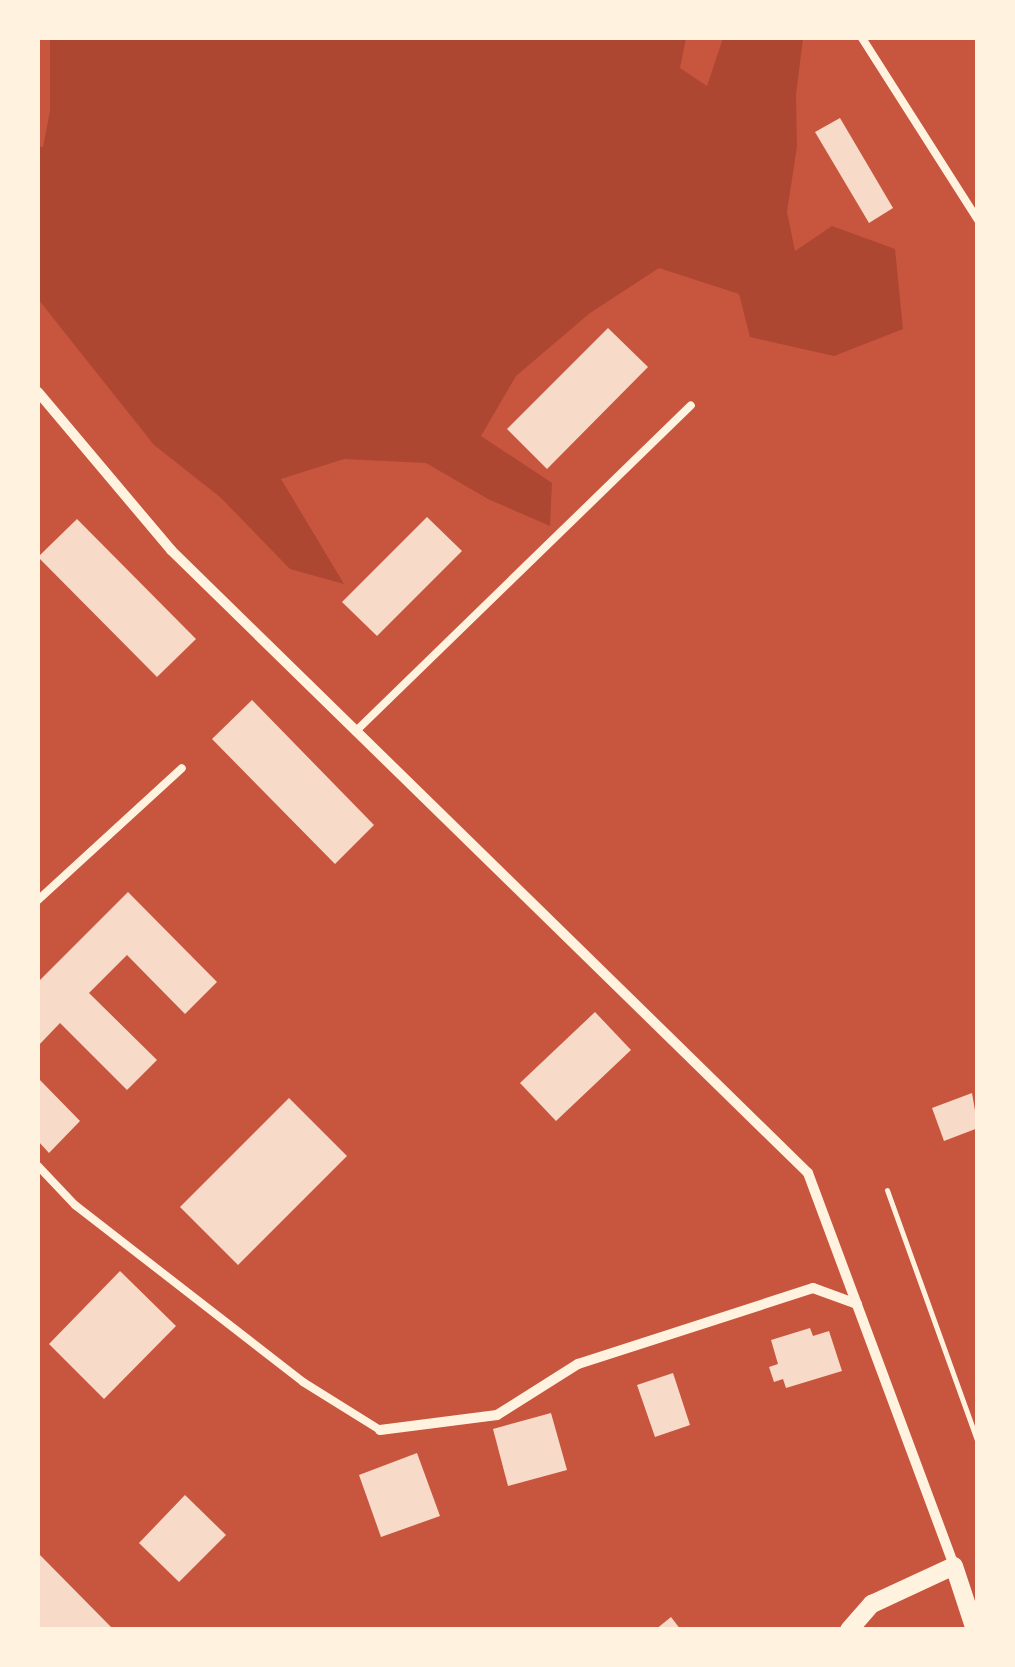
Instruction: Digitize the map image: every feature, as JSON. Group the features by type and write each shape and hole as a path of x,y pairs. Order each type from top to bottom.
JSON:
{"street":[{"path":"38,392 172,550 808,1172 975,1630"},
{"path":"380,1430 497,1415 578,1364 813,1288 857,1304"},
{"path":"850,1630 872,1604 954,1566"}],"lane":[{"path":"862,38 978,220"},
{"path":"356,732 691,405"},
{"path":"38,900 182,768"},
{"path":"38,1166 76,1205 288,1370 380,1430"}],"path":[{"path":"886,1190 978,1442"}],"shaded area":[{"path":"50,38 686,38 680,68 707,86 723,38 803,38 796,95 797,146 787,212 795,251 832,226 895,249 903,329 834,356 750,337 739,294 659,268 590,313 516,376 481,436 552,483 550,526 488,499 426,463 344,459 281,479 344,584 290,569 220,497 154,445 38,299 38,146 43,147 50,111"}],"building":[{"path":"840,118 893,208 869,223 815,132"},
{"path":"608,328 648,367 547,469 507,429"},
{"path":"427,517 462,551 377,636 342,602"},
{"path":"77,519 196,639 157,677 38,557"},
{"path":"252,700 374,825 335,864 212,739"},
{"path":"128,892 217,982 185,1014 127,955 89,993 157,1060 127,1090 60,1023 38,1046 38,982"},
{"path":"595,1012 631,1050 556,1121 520,1083"},
{"path":"38,1078 80,1121 49,1153 38,1141"},
{"path":"972,1093 978,1128 944,1141 932,1108"},
{"path":"289,1098 347,1156 238,1265 180,1207"},
{"path":"120,1271 176,1326 104,1399 49,1344"},
{"path":"810,1328 813,1336 829,1331 842,1371 786,1388 783,1379 774,1382 769,1367 778,1364 771,1340"},
{"path":"673,1373 690,1425 655,1437 637,1385"},
{"path":"551,1413 567,1470 508,1486 493,1429"},
{"path":"417,1453 440,1516 381,1537 359,1475"},
{"path":"185,1495 226,1535 179,1582 139,1543"},
{"path":"38,1553 114,1630 38,1630"},
{"path":"671,1617 681,1630 655,1630"}]}
